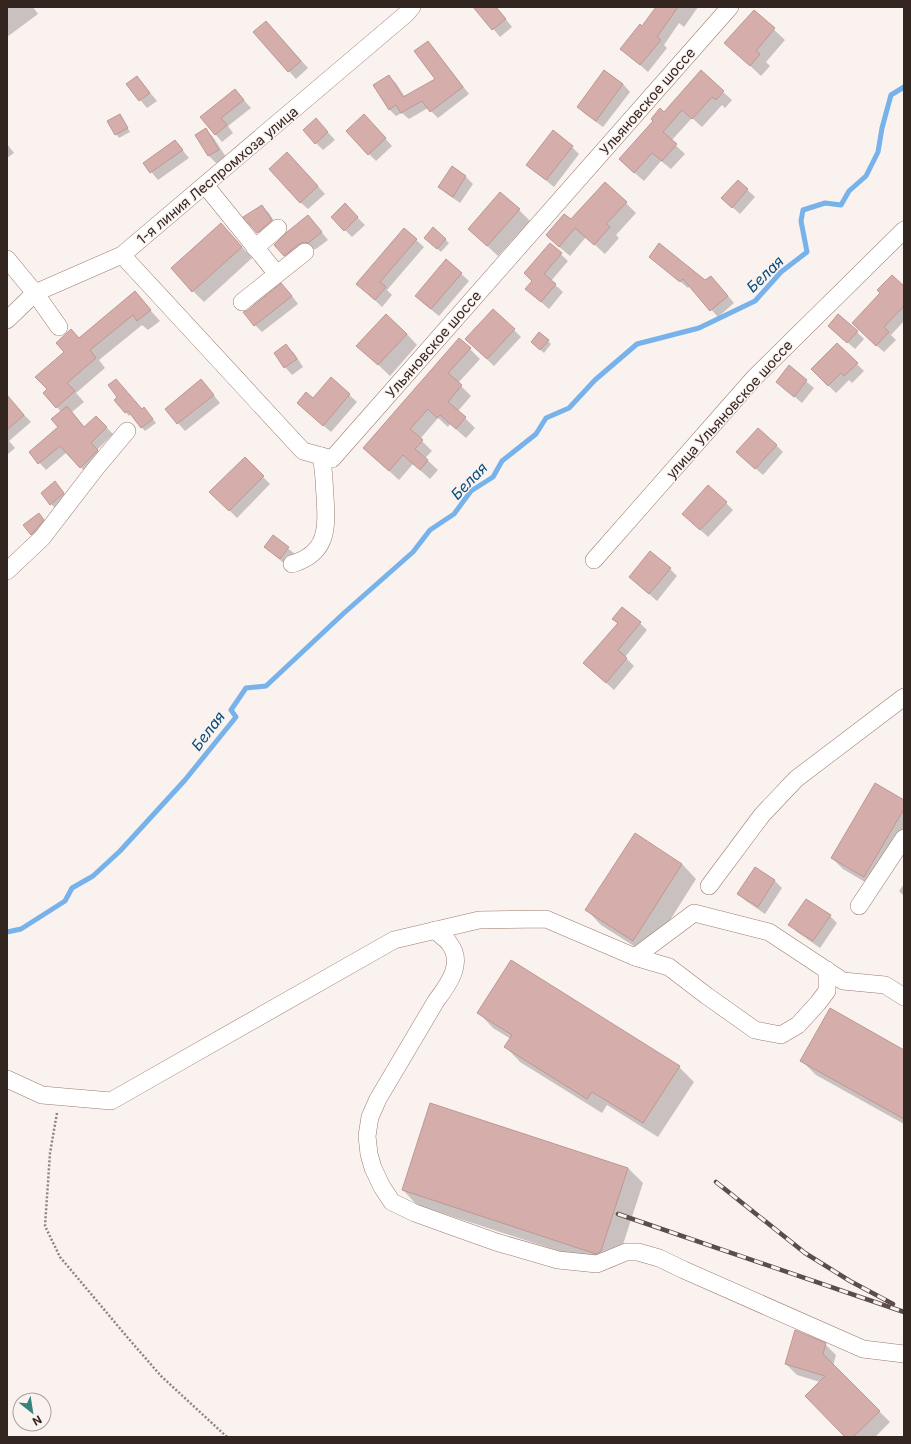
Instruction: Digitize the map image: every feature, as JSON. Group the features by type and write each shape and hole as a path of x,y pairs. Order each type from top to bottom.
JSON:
{"street":[{"name":"1-я линия Леспромхоза улица","path":"7,320 36,293 122,255 406,14 412,7"},
{"name":"Ульяновское шоссе","path":"122,255 303,451 332,459 730,7"},
{"path":"205,185 276,274"},
{"path":"255,248 278,228"},
{"name":"улица Ульяновское шоссе","path":"594,560 754,378 904,230"},
{"path":"242,302 305,252"},
{"path":"7,259 36,293 59,327"},
{"path":"7,571 42,538 96,468 127,431"},
{"path":"292,564 303,561 313,554 325,534 324,469 321,456"},
{"path":"709,886 762,815 796,779 902,702"},
{"path":"859,906 904,838"},
{"path":"635,957 694,913 769,932 843,981 884,985 904,997"},
{"path":"7,1079 42,1095 112,1101 394,940 479,920 546,919 635,957 669,967 755,1030 781,1035 798,1025 827,991 827,970"},
{"path":"435,930 450,944 456,956 454,973 378,1099 370,1117 367,1136 369,1154 373,1168 382,1187 392,1202 415,1213 496,1242 558,1260 597,1264 626,1252 638,1252 659,1258 863,1349 904,1354"}],"path":[{"path":"57,1113 50,1153 46,1226 60,1257 161,1376 227,1437"}],"building":[{"path":"473,7 496,7 506,19 492,30"},
{"path":"656,7 678,7 657,37 661,40 640,65 620,49 640,24 642,26"},
{"path":"754,10 775,28 756,51 760,54 750,66 724,43"},
{"path":"266,21 301,61 288,72 253,32"},
{"path":"428,41 463,87 430,112 422,101 401,113 396,105 389,110 373,85 389,75 403,97 435,79 414,51"},
{"path":"604,70 623,84 596,121 577,107"},
{"path":"701,70 724,91 716,100 712,97 692,119 682,110 663,132 677,144 662,161 652,153 634,173 619,159 653,121 651,119 660,108 664,112"},
{"path":"137,76 150,93 139,101 126,84"},
{"path":"235,89 244,100 221,118 227,125 215,135 200,117"},
{"path":"120,114 128,128 115,135 107,121"},
{"path":"364,114 386,138 368,155 346,131"},
{"path":"316,118 328,132 315,144 303,130"},
{"path":"206,128 219,150 208,156 195,135"},
{"path":"553,130 573,146 546,180 526,165"},
{"path":"175,140 183,150 150,173 143,163"},
{"path":"287,152 318,186 300,203 269,169"},
{"path":"452,166 466,176 453,197 438,187"},
{"path":"738,180 748,189 732,208 721,198"},
{"path":"605,182 627,202 606,224 610,227 594,245 575,228 559,247 546,235 564,214 571,219"},
{"path":"500,192 520,209 487,246 468,229"},
{"path":"345,203 358,217 344,231 331,217"},
{"path":"262,205 272,220 257,233 243,217"},
{"path":"308,215 322,232 308,243 303,242 299,244 284,256 274,245"},
{"path":"221,223 242,247 192,292 171,268"},
{"path":"433,227 446,239 437,249 424,238"},
{"path":"404,228 417,239 380,282 386,287 375,300 356,284"},
{"path":"550,243 562,253 544,274 556,284 541,302 525,289 532,281 524,273"},
{"path":"659,243 705,280 711,276 728,296 710,311 683,279 680,282 649,257"},
{"path":"446,259 462,273 431,309 415,296"},
{"path":"892,275 904,286 904,306 884,327 889,332 876,346 852,323 880,293 877,290"},
{"path":"281,283 292,296 254,326 243,312 248,310"},
{"path":"135,291 151,310 137,321 133,315 90,350 96,358 67,383 75,391 56,408 43,393 47,389 35,377 64,352 56,343 71,329 79,338"},
{"path":"493,309 515,329 487,359 465,339"},
{"path":"386,314 407,334 378,365 356,346"},
{"path":"838,314 858,331 847,343 828,326"},
{"path":"539,332 549,340 540,350 531,342"},
{"path":"459,338 471,348 448,373 462,385 448,402 466,417 456,429 440,415 437,418 428,409 410,429 423,440 415,449 428,460 420,470 403,455 389,471 363,448"},
{"path":"837,343 858,363 844,376 841,373 828,386 811,369"},
{"path":"286,344 297,359 284,368 274,353"},
{"path":"789,365 807,380 794,397 776,382"},
{"path":"331,377 350,394 323,426 297,403 306,392 313,398"},
{"path":"116,379 142,409 144,407 153,419 141,428 128,411 125,413 114,400 117,397 108,385"},
{"path":"201,379 214,395 177,424 165,409"},
{"path":"7,395 24,415 7,430"},
{"path":"67,406 84,427 96,416 107,427 91,443 98,450 80,468 60,446 38,464 29,452 58,427 51,419"},
{"path":"758,428 777,445 755,469 736,452"},
{"path":"245,457 264,476 229,511 209,492"},
{"path":"55,481 64,493 50,505 41,493"},
{"path":"708,485 727,502 700,530 682,514"},
{"path":"39,513 44,520 31,535 23,525"},
{"path":"273,535 289,547 280,559 264,547"},
{"path":"650,551 671,568 649,594 629,577"},
{"path":"622,607 641,622 618,650 627,658 606,683 583,663 618,623 612,619"},
{"path":"875,783 904,800 904,809 864,877 831,858"},
{"path":"635,833 682,864 633,941 585,910"},
{"path":"755,867 775,880 758,907 737,894"},
{"path":"806,899 831,915 813,941 788,925"},
{"path":"511,960 680,1066 643,1123 592,1092 587,1099 504,1047 512,1035 477,1013"},
{"path":"830,1008 904,1050 904,1119 800,1061"},
{"path":"430,1103 628,1168 601,1251 596,1254 402,1190"},
{"path":"795,1330 826,1343 823,1354 880,1411 853,1437 845,1437 805,1396 825,1376 785,1364"}],"waterway":[{"name":"Белая","path":"7,932 21,929 65,901 72,888 93,876 120,851 185,780 236,717 231,710 246,688 266,686 344,613 413,552 430,530 454,514 471,491 493,477 502,461 536,434 546,418 569,408 595,380 637,344 699,328 755,301 781,272 807,252 801,221 803,210 825,203 841,205 849,191 866,176 878,152 882,128 891,95 904,87"}],"railway":[{"path":"716,1182 805,1253 850,1281 893,1304"},
{"path":"618,1214 904,1312"}]}
